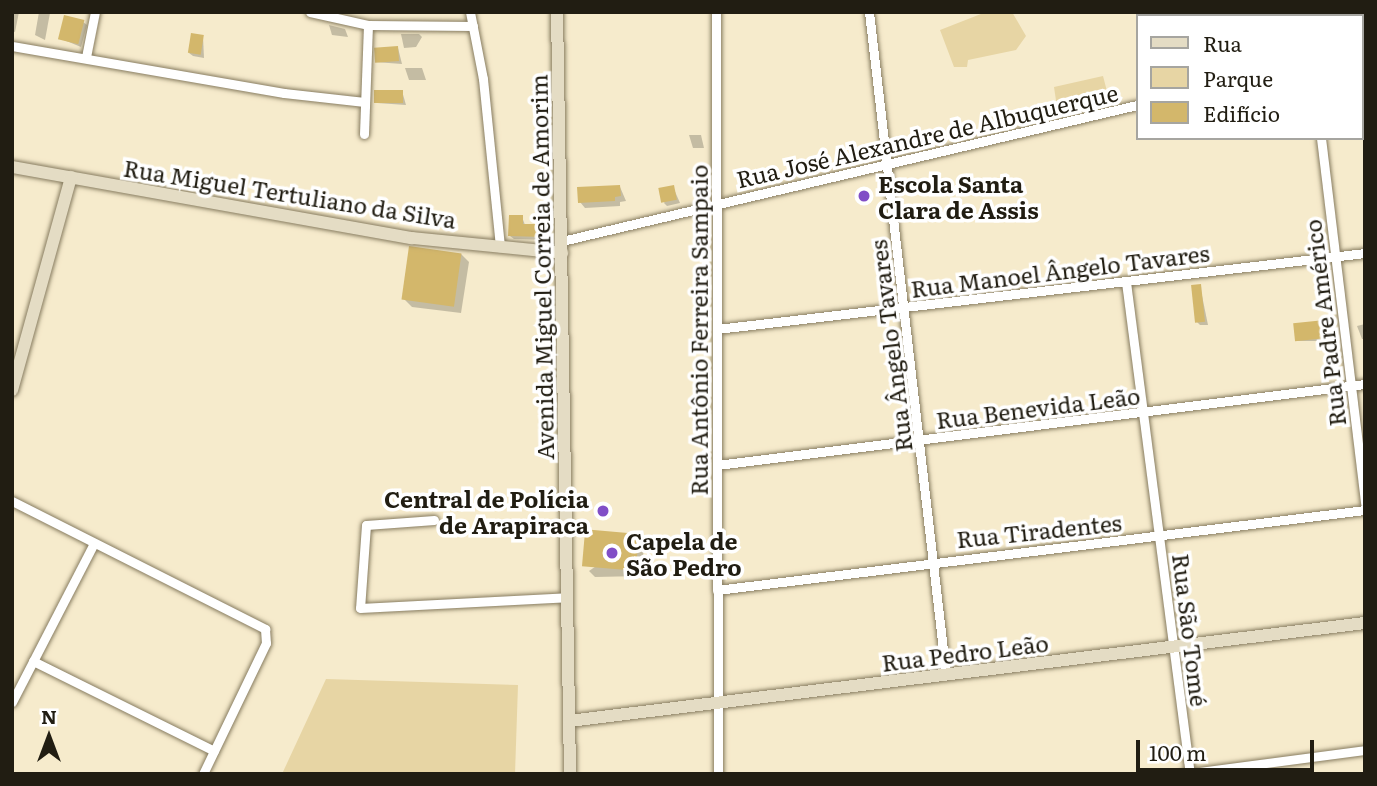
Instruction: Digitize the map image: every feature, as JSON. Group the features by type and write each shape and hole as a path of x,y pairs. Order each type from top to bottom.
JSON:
{"street":[{"path":"86,57 95,12"},
{"path":"310,12 368,24 473,26"},
{"path":"470,12 500,247"},
{"name":"Avenida Miguel Correia de Amorim","path":"557,12 570,774"},
{"name":"Rua Antônio Ferreira Sampaio","path":"716,12 718,774"},
{"name":"Rua Ângelo Tavares","path":"869,12 889,163 946,676"},
{"path":"365,134 368,24"},
{"path":"12,46 284,93 364,102"},
{"name":"Rua José Alexandre de Albuquerque","path":"562,247 717,204 1136,106"},
{"name":"Rua Padre Américo","path":"1321,140 1365,503"},
{"name":"Rua Miguel Tertuliano da Silva","path":"12,167 412,238 500,247 562,247"},
{"path":"12,390 71,177"},
{"name":"Rua Manoel Ângelo Tavares","path":"718,329 1365,253"},
{"name":"Rua São Tomé","path":"1126,282 1145,413 1188,773"},
{"name":"Rua Benevida Leão","path":"717,465 921,442 1365,384"},
{"path":"12,501 93,545 265,629 266,643 202,774"},
{"name":"Rua Tiradentes","path":"717,590 935,560 1160,537 1365,510"},
{"path":"434,520 366,525 360,608 567,597"},
{"path":"12,702 93,545"},
{"name":"Rua Pedro Leão","path":"569,721 1365,623"},
{"path":"33,661 214,751"},
{"path":"1188,773 1365,750"}],"green space":[{"path":"986,12 1012,12 1026,36 1016,50 968,60 967,67 954,67 940,30"},
{"path":"1103,76 1109,99 1058,114 1054,87"},
{"path":"326,679 518,685 515,774 282,774"}],"building":[{"path":"64,15 84,20 78,44 58,39"},
{"path":"191,33 204,35 201,55 188,53"},
{"path":"398,46 399,61 375,63 374,48"},
{"path":"374,90 403,90 403,103 374,103"},
{"path":"620,185 621,196 615,197 615,201 578,203 577,187"},
{"path":"674,185 677,200 661,203 658,188"},
{"path":"509,215 523,215 523,224 545,224 544,237 508,236"},
{"path":"409,246 461,253 454,307 401,299"},
{"path":"1201,284 1205,322 1195,323 1191,285"},
{"path":"1325,320 1327,338 1295,341 1293,323"},
{"name":"Capela de São Pedro","path":"585,529 639,534 636,571 582,566"}],"place":[{"name":"Escola Santa Clara de Assis","path":"864,196"},
{"name":"Central de Polícia de Arapiraca","path":"603,511"},
{"name":"Capela de São Pedro","path":"612,553"}]}
